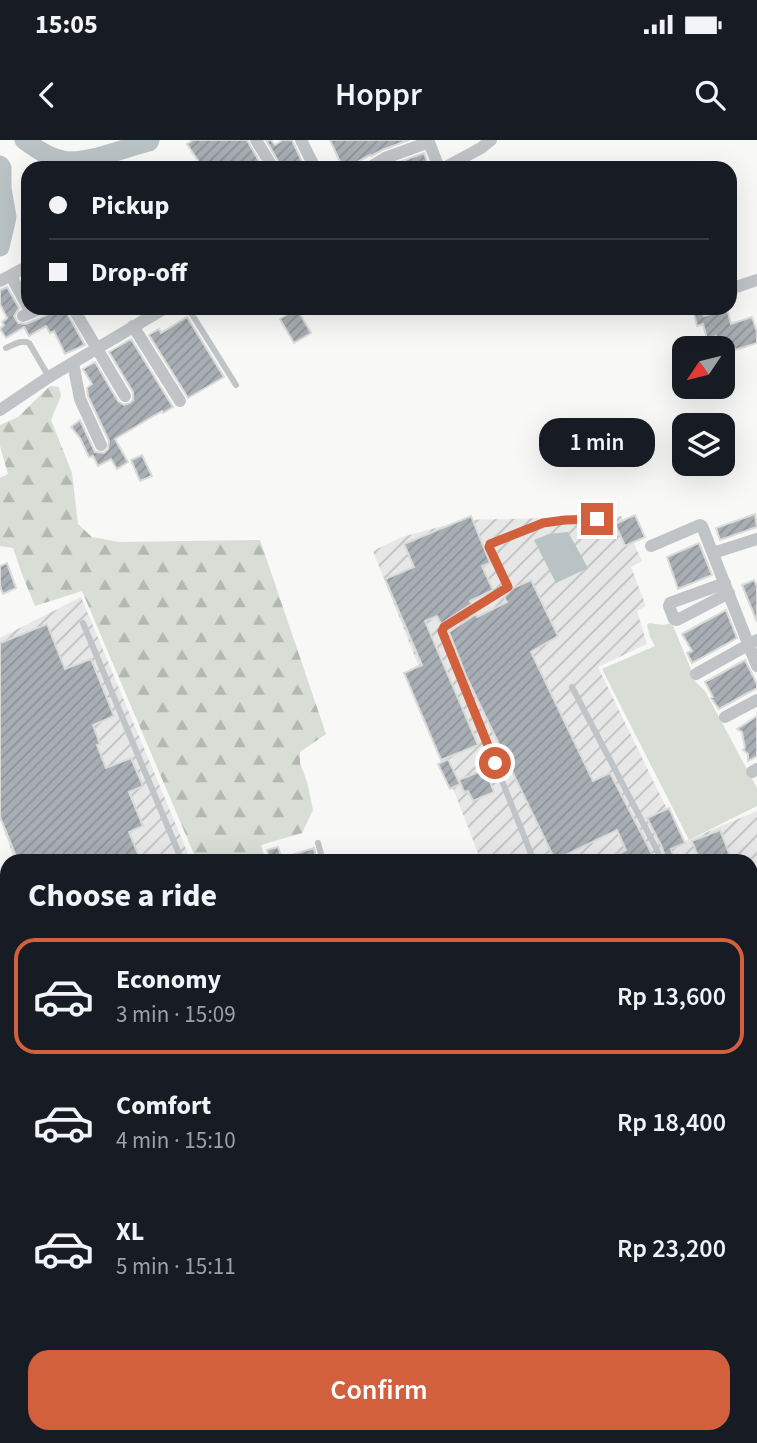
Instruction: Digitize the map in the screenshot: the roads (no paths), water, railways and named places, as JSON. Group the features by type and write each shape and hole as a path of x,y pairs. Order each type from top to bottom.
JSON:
{"street":[{"path":"256,140 269,161"},
{"path":"301,140 312,161"},
{"path":"455,161 492,140"},
{"path":"393,161 429,141 438,161"},
{"path":"21,270 5,278 21,299"},
{"path":"737,287 757,280"},
{"path":"77,315 125,397"},
{"path":"0,410 49,377 153,315"},
{"path":"133,327 180,401"},
{"path":"73,363 80,400 101,444"},
{"path":"651,546 701,525 703,527 727,588 753,642 757,666"},
{"path":"713,553 757,540"},
{"path":"696,674 753,642"},
{"path":"725,717 757,699"}],"lane":[{"path":"192,315 236,385"},
{"path":"6,348 21,342 29,343 49,377"},
{"path":"531,854 442,631 444,627 508,587 490,544 543,523 614,519"},
{"path":"83,624 179,854"},
{"path":"572,687 658,854"},
{"path":"318,843 321,854"}],"waterway":[{"path":"24,140 53,157 72,161 106,155 150,140"},
{"path":"0,165 7,217 0,247"}]}
